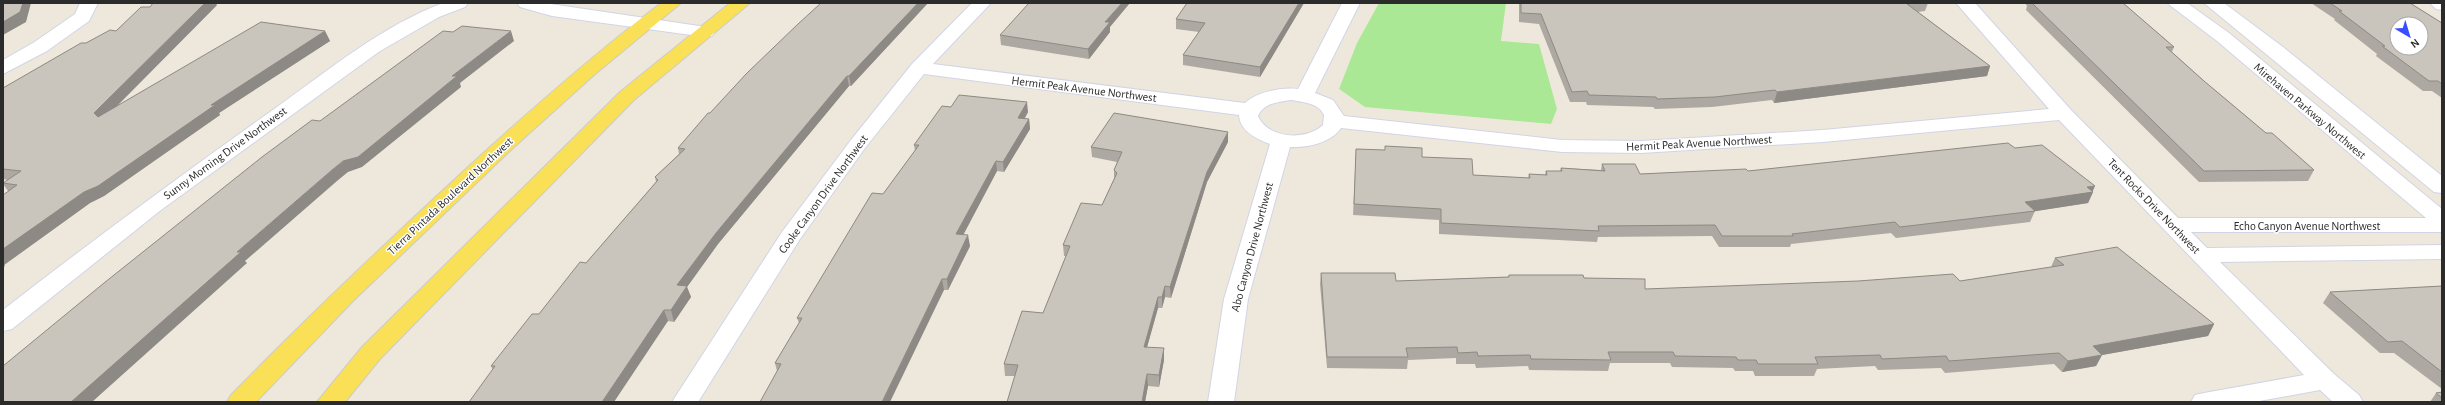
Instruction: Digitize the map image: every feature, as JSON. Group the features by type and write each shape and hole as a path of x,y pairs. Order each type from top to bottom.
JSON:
{"main road":[{"name":"Tierra Pintada Boulevard Northwest","path":"240,402 377,264 471,175 643,24 672,3"},
{"path":"330,402 371,353 627,96 741,3"}],"street":[{"path":"3,68 40,47 83,17 89,3"},
{"name":"Sunny Morning Drive Northwest","path":"3,323 153,205 373,47 432,13 459,3"},
{"path":"526,3 552,11 706,32"},
{"name":"Cooke Canyon Drive Northwest","path":"685,402 790,237 858,144 919,68 982,3"},
{"path":"1304,96 1339,22 1352,3"},
{"name":"Tent Rocks Drive Northwest","path":"1965,3 2064,114 2325,380 2350,402"},
{"name":"Mirehaven Parkway Northwest","path":"2176,3 2222,38 2442,220"},
{"name":"Mirehaven Parkway Northwest","path":"2213,3 2276,51 2442,187"},
{"name":"Hermit Peak Avenue Northwest","path":"919,68 1249,110"},
{"path":"1291,94 1304,96 1327,105 1334,113 1335,121 1332,128 1323,135 1303,141 1281,141 1257,132 1250,125 1247,118 1249,110 1255,104 1271,97 1291,94"},
{"name":"Hermit Peak Avenue Northwest","path":"1335,121 1562,146 1641,147 1823,136 2064,114"},
{"name":"Abo Canyon Drive Northwest","path":"1221,402 1236,299 1281,141"},
{"name":"Echo Canyon Avenue Northwest","path":"2172,225 2442,225"},
{"path":"2201,255 2442,252"},
{"path":"2204,402 2325,380"}],"green space":[{"path":"1379,3 1506,3 1501,41 1539,44 1557,109 1551,124 1365,107 1339,89 1357,43"}],"building":[{"path":"3,3 23,3 20,12 3,22"},
{"path":"153,3 205,3 94,113 98,117 261,22 325,31 211,105 215,105 98,186 84,192 3,249 3,195 17,185 3,183 21,171 3,169 3,88 81,43 86,43 110,30 116,31 141,7 150,7"},
{"path":"821,3 918,3 849,76 847,76 716,233 677,285 687,286 671,310 664,310 602,402 469,402 495,366 491,366 532,314 539,314 580,262 586,263 658,180 655,177 685,149 678,148 708,113 710,113 747,73"},
{"path":"1029,3 1122,3 1105,22 1110,22 1088,49 1000,35"},
{"path":"1187,3 1299,3 1260,67 1183,55 1205,23 1176,19"},
{"path":"1521,3 1915,3 1907,4 1990,66 1777,92 1775,90 1715,97 1657,99 1656,97 1589,95 1587,91 1572,92 1541,14 1521,13"},
{"path":"2032,3 2123,3 2174,47 2166,47 2204,81 2266,133 2272,133 2314,170 2204,171"},
{"path":"2330,3 2410,3 2442,23 2442,84 2438,81 2429,81 2395,56 2429,56 2429,16 2389,16 2389,51 2382,46 2385,46 2339,11 2342,11"},
{"path":"462,26 511,31 452,76 457,76 358,157 343,161 332,170 237,252 241,252 71,402 3,402 3,366 104,283 262,157 312,120 320,121 443,31 453,32"},
{"path":"959,95 1027,102 1018,118 1029,119 1003,162 996,161 956,234 968,235 947,279 942,279 882,402 760,402 781,364 775,363 802,318 797,318 872,193 883,194 919,145 914,145 942,106 951,107"},
{"path":"1114,113 1228,132 1207,172 1170,287 1165,286 1162,297 1158,297 1144,347 1164,348 1159,375 1147,374 1142,402 1007,402 1018,365 1004,364 1022,311 1043,313 1070,246 1063,245 1081,203 1102,205 1117,173 1114,170 1122,152 1091,147"},
{"path":"2008,143 2015,148 2042,145 2095,186 2087,187 2093,192 2025,202 2035,211 1900,227 1895,222 1792,234 1793,236 1722,236 1715,225 1598,226 1599,231 1441,223 1441,209 1354,204 1356,149 1385,150 1385,146 1422,148 1422,157 1472,159 1473,175 1530,178 1529,174 1547,175 1546,171 1562,171 1561,168 1605,171 1602,164 1635,164 1640,174 1746,169 1748,171"},
{"path":"2117,247 2214,324 2093,346 2102,355 2068,361 2059,353 1949,361 1946,356 1882,359 1880,355 1815,357 1818,364 1758,364 1756,360 1738,360 1736,357 1675,356 1673,352 1608,352 1611,360 1531,359 1530,355 1478,356 1477,352 1458,353 1457,347 1406,348 1408,357 1327,357 1321,273 1395,273 1396,281 1509,277 1509,275 1583,275 1584,278 1645,279 1645,289 1858,281 1953,274 1960,281 2064,265 2055,258"},
{"path":"2442,286 2442,372 2402,341 2388,342 2330,292"},
{"path":"2442,392 2442,398 2436,393"}]}
